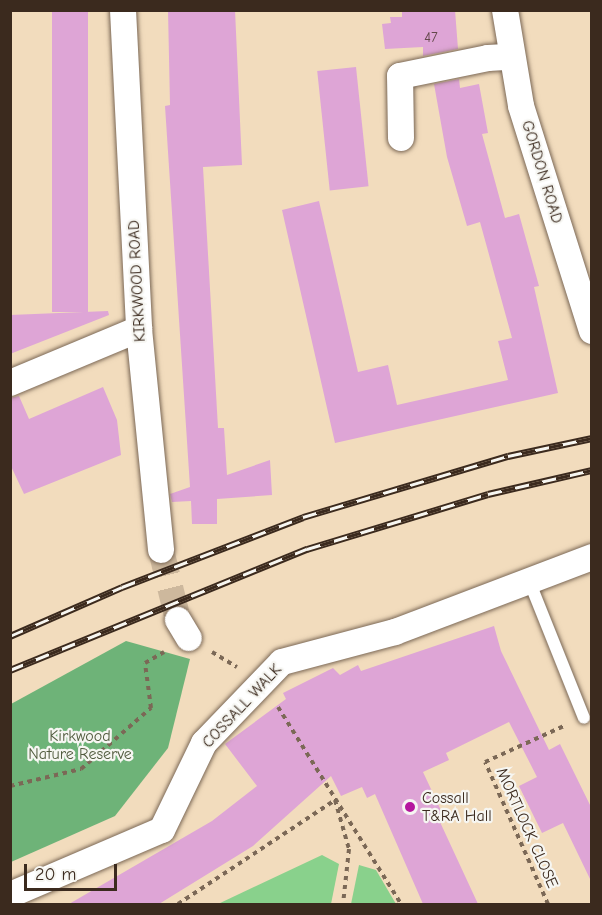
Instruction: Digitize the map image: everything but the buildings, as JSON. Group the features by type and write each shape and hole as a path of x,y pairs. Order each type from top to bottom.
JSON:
{"street":[{"name":"KIRKWOOD ROAD","path":"123,10 139,329 161,550"},
{"name":"GORDON ROAD","path":"505,10 510,57 521,106 591,331"},
{"path":"401,138 400,76 488,58 510,57"},
{"path":"10,383 139,329"},
{"name":"COSSALL WALK","path":"10,895 162,830 204,743 282,662 396,632 530,583 591,557"}],"lane":[{"path":"530,583 584,718"}],"path":[{"path":"10,786 81,768 151,708 144,663 184,629 263,683 401,904"},
{"name":"MORTLOCK CLOSE","path":"548,904 485,762 584,718"},
{"path":"178,904 198,895 335,800"},
{"path":"335,800 349,849 344,904"}],"green space":[{"name":"Kirkwood Nature Reserve","path":"126,641 190,659 168,748 115,816 11,862 11,704"},
{"path":"322,855 339,864 331,904 218,904"},
{"path":"359,865 376,870 396,904 351,904"}],"tunnel":[{"path":"161,550 178,620"}],"railway":[{"path":"10,636 122,587 303,517 508,456 592,438"},
{"path":"10,670 307,549 488,494 592,470"}],"place":[{"name":"Cossall T&RA Hall","path":"410,807"}]}
